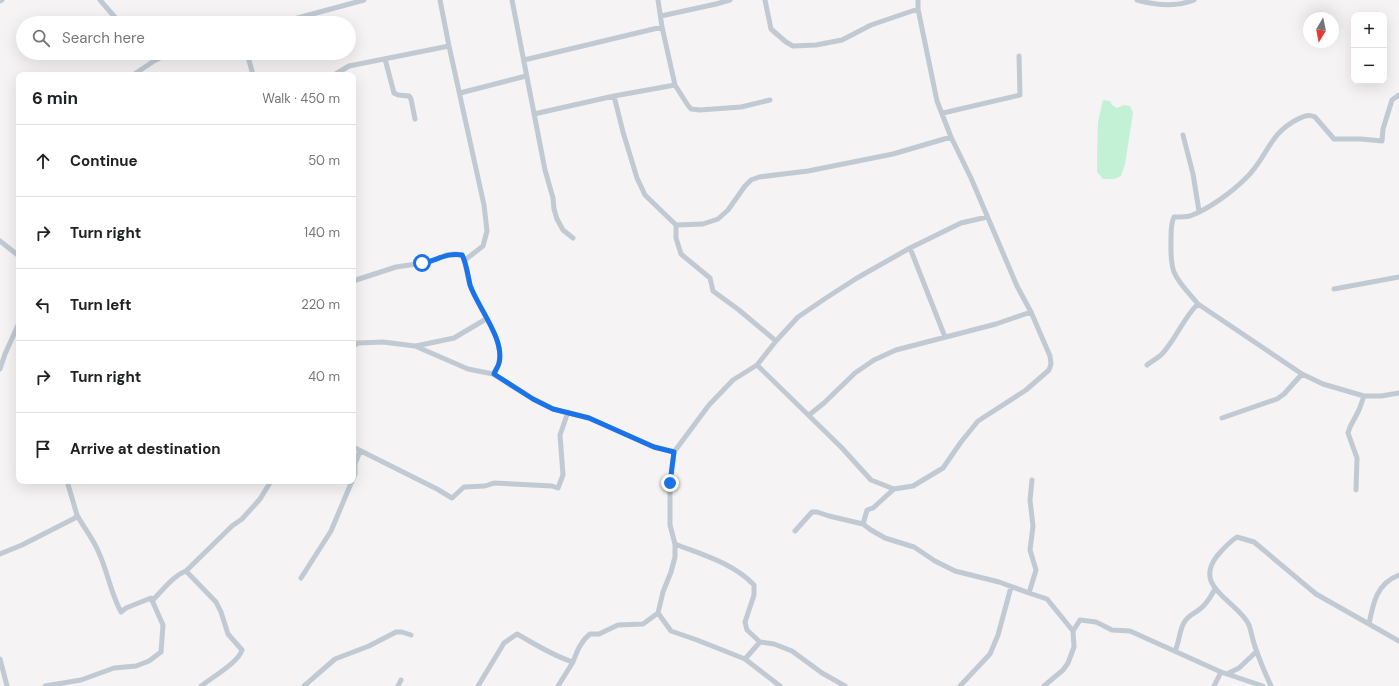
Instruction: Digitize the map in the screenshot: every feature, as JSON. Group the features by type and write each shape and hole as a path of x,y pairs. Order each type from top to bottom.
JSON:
{"street":[{"path":"100,0 114,16"},
{"path":"303,16 350,2 364,0"},
{"path":"440,0 484,205 487,231 483,246 465,260"},
{"path":"512,0 545,170 553,198 557,220 563,230 572,238"},
{"path":"658,0 662,27 675,85 691,109 700,110 740,107 770,100"},
{"path":"661,16 730,0"},
{"path":"765,0 771,29 793,46 816,46 842,40 871,25 918,9"},
{"path":"758,365 841,447 872,480 894,489 913,486 944,468 961,442 978,421 1026,390 1049,370 1050,356 1031,312 1017,286 971,178 951,137 937,101 918,9 918,0"},
{"path":"1137,0 1147,3 1167,5 1183,4 1194,0"},
{"path":"524,60 662,27"},
{"path":"339,72 349,66 449,46"},
{"path":"942,113 1020,95 1019,56"},
{"path":"385,58 394,93 408,96 411,99 415,119"},
{"path":"249,60 252,72"},
{"path":"138,72 154,61"},
{"path":"460,93 526,76"},
{"path":"534,114 614,96 675,85"},
{"path":"1399,94 1392,100 1383,129 1382,141 1334,138 1312,115 1307,115 1289,124 1279,132 1256,167 1246,179 1226,195 1189,216 1174,217 1171,243 1174,272 1178,280 1198,304 1302,374 1323,384 1364,396 1381,396 1399,393"},
{"path":"614,96 637,178 645,195 676,225 676,238 681,254 710,278 713,291 739,310 776,341"},
{"path":"1183,136 1193,174 1198,211"},
{"path":"676,225 703,224 718,219 728,210 745,186 751,180 759,177 808,171 893,154 951,137"},
{"path":"558,686 573,662 579,646 585,637 590,634 600,634 618,625 643,624 658,613 663,592 675,557 675,544 670,525 670,483 674,452 709,405 733,380 758,365 776,341 798,318 857,278 910,248 961,223 987,217"},
{"path":"0,241 16,254"},
{"path":"910,248 944,337"},
{"path":"356,280 396,267 430,262 446,255 462,255 465,260 466,270 471,286 486,319 495,333 500,352 499,363 494,374"},
{"path":"1334,289 1399,277"},
{"path":"1147,365 1162,354 1173,341 1188,315 1198,304"},
{"path":"809,415 824,403 854,373 874,360 896,350 996,324 1031,312"},
{"path":"415,346 454,338 486,319"},
{"path":"0,369 16,330"},
{"path":"356,344 383,342 415,346 468,369 494,374 533,399 553,409 589,418 654,447 674,452"},
{"path":"1222,418 1277,399 1284,394 1302,374"},
{"path":"1356,490 1357,458 1348,433 1364,396"},
{"path":"356,449 452,498 464,487 485,486 494,483 552,486 558,488 563,475 560,435 568,412"},
{"path":"356,461 360,451"},
{"path":"1029,593 1036,570 1030,550 1033,526 1030,500 1032,480"},
{"path":"45,686 81,680 114,668 136,666 149,661 162,652 162,625 151,598 126,608 121,612 114,600 108,576 98,551 77,515 69,484"},
{"path":"152,601 168,585 186,571 232,526 242,519 260,499 269,484"},
{"path":"301,578 331,530 351,484"},
{"path":"863,524 867,510 873,508 894,489"},
{"path":"795,531 812,512 863,524 885,538 914,547 935,561 955,571 999,582 1047,599 1073,632"},
{"path":"0,554 64,524 75,518 77,515"},
{"path":"1271,686 1256,652 1248,625 1240,613 1215,589 1210,580 1209,571 1212,562 1231,540 1237,537 1254,542 1316,594 1399,641"},
{"path":"675,544 727,564 748,578 754,585 754,595 745,622 747,630 760,642 774,644 792,651 822,673 844,686"},
{"path":"186,571 216,602 228,634 242,650 239,657 218,675 201,686"},
{"path":"1369,624 1378,593 1383,585 1399,575"},
{"path":"960,686 990,654 998,635 1011,587"},
{"path":"1175,651 1185,620 1201,608 1210,598 1215,589"},
{"path":"658,613 671,631 745,659 780,686"},
{"path":"1044,686 1063,670 1068,663 1074,647 1073,632 1080,620 1089,621 1112,630 1130,631 1224,673 1260,685"},
{"path":"304,686 335,659 369,646 396,632 411,635"},
{"path":"478,686 504,643 518,634 550,653 573,662"},
{"path":"745,659 760,642"},
{"path":"1214,686 1224,673 1239,668 1256,652"},
{"path":"0,659 7,686"},
{"path":"398,686 402,680"}],"green space":[{"path":"1103,100 1110,101 1112,105 1117,108 1124,105 1130,106 1133,113 1125,164 1121,176 1114,179 1103,179 1097,172 1098,122"}],"route":[{"path":"422,263 430,262 446,255 462,255 465,260 466,270 471,286 486,319 495,333 498,344 500,352 499,363 494,374 533,399 553,409 589,418 610,426 654,447 674,452 670,483"}]}
